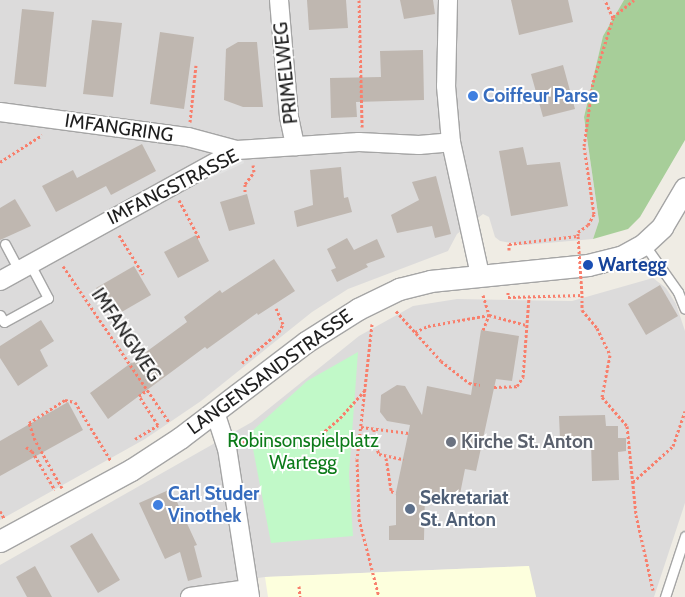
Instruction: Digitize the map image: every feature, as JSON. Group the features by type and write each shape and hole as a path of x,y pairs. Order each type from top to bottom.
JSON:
{"street":[{"name":"PRIMELWEG","path":"279,0 289,117 295,146"},
{"path":"448,0 446,86 450,142 481,284"},
{"name":"IMFANGRING","path":"0,112 188,137 242,150"},
{"name":"IMFANGSTRASSE","path":"0,281 242,150 362,142 419,145 450,142"},
{"name":"LANGENSANDSTRASSE","path":"0,540 63,497 131,470 215,412 306,342 358,309 399,289 423,283 481,284 588,265 621,257 644,244 662,227 685,188"},
{"path":"190,597 249,593 227,448 215,412"}],"lane":[{"path":"0,315 4,322 48,298 4,244"},
{"path":"644,244 678,292 685,309"},
{"path":"665,597 685,536"}],"path":[{"path":"359,0 362,142"},
{"path":"605,0 613,18"},
{"path":"634,0 613,18 593,82 584,146 594,214 578,236 582,310 596,328 610,355 602,397 627,426 636,515 655,597"},
{"path":"188,137 196,65"},
{"path":"0,162 43,136 39,128"},
{"path":"242,150 254,170 245,184 245,192"},
{"path":"176,195 199,238"},
{"path":"115,228 143,274"},
{"path":"510,250 509,244 578,236"},
{"name":"IMFANGWEG","path":"58,260 171,426"},
{"path":"481,284 489,314 483,330"},
{"path":"494,387 517,386 523,377 529,296"},
{"path":"508,297 582,296"},
{"path":"242,363 279,332 283,324 276,308"},
{"path":"395,310 441,361 469,383 480,385"},
{"path":"414,332 428,326 489,314 526,325"},
{"path":"372,324 357,459 359,519 378,597"},
{"path":"239,443 274,438 306,447 340,418 366,388"},
{"path":"136,439 158,425 139,396 147,390"},
{"path":"63,497 31,432 29,423 32,418 71,399 107,454"},
{"path":"633,482 673,446 685,411"},
{"path":"361,427 408,433"},
{"path":"374,429 376,448 379,454 386,458 403,459"},
{"path":"26,447 32,452 63,497"},
{"path":"386,458 391,491 396,493"},
{"path":"299,586 300,597"}],"shaded area":[{"path":"0,0 624,0 603,36 584,117 599,221 593,239 524,245 500,241 495,237 489,217 483,214 457,234 448,251 348,289 312,312 201,401 145,439 0,520"},
{"path":"243,159 244,163 146,208 210,171"},
{"path":"653,278 666,288 676,304 685,331 685,503 654,597 536,597 528,566 265,577 212,584 216,597 0,597 0,565 252,422 359,336 413,306 457,299 572,301"},
{"path":"529,566 536,597 268,597 265,577"}],"green space":[{"path":"624,0 685,0 685,140 640,217 628,229 593,239 599,221 584,117 603,36"},
{"name":"Robinsonspielplatz Wartegg","path":"358,352 349,474 353,536 271,543 250,433 307,381"}],"building":[{"path":"307,0 346,0 348,28 309,30"},
{"path":"400,0 433,0 435,14 404,19"},
{"path":"511,0 568,0 573,22 519,35"},
{"path":"22,9 54,12 46,87 14,84"},
{"path":"92,20 122,23 113,97 83,94"},
{"path":"160,32 194,37 184,109 150,104"},
{"path":"238,42 257,42 263,107 243,107 224,100 226,49"},
{"path":"423,50 424,100 356,102 357,117 331,118 330,78 381,77 380,51"},
{"path":"563,65 575,109 543,117 531,74"},
{"path":"142,144 156,171 111,195 106,186 56,212 42,186 73,170 77,178"},
{"path":"523,147 527,165 560,162 568,206 511,216 499,151"},
{"path":"341,167 344,198 348,197 352,212 297,227 294,211 313,205 310,170"},
{"path":"436,176 451,234 435,238 432,226 397,233 391,215 419,200 412,182"},
{"path":"247,194 255,224 229,231 220,202"},
{"path":"15,199 31,226 0,240 0,208"},
{"path":"196,235 209,261 178,278 164,252"},
{"path":"347,238 354,250 377,239 385,257 366,264 368,267 337,282 331,270 336,268 327,249"},
{"path":"274,259 295,291 258,315 257,313 207,349 205,347 108,419 90,393 187,322 184,317 220,290 222,293"},
{"path":"134,266 151,295 113,317 96,288"},
{"path":"660,285 678,316 646,335 628,304"},
{"path":"41,320 54,341 40,350 48,366 18,386 0,358 0,346"},
{"name":"Kirche St. Anton","path":"481,330 519,336 512,381 496,379 476,471 465,469 459,499 425,492 424,540 389,540 389,526 396,525 396,492 410,425 387,421 380,412 381,395 397,385 405,386 422,415 427,386 471,395"},
{"path":"68,402 83,430 0,476 0,441"},
{"path":"605,415 606,426 618,426 618,438 626,438 626,451 618,452 619,480 592,481 591,440 560,439 559,416"},
{"path":"171,489 197,545 194,546 202,577 188,581 180,552 165,559 139,503"},
{"path":"92,533 120,580 98,593 70,546"},
{"path":"35,566 52,597 27,597 16,577"}],"place":[{"name":"Coiffeur Parse","path":"473,96"},
{"name":"Wartegg","path":"588,265"},
{"name":"Kirche St. Anton","path":"451,442"},
{"name":"Carl Studer Vinothek","path":"158,505"},
{"name":"Sekretariat St. Anton","path":"410,509"}]}
